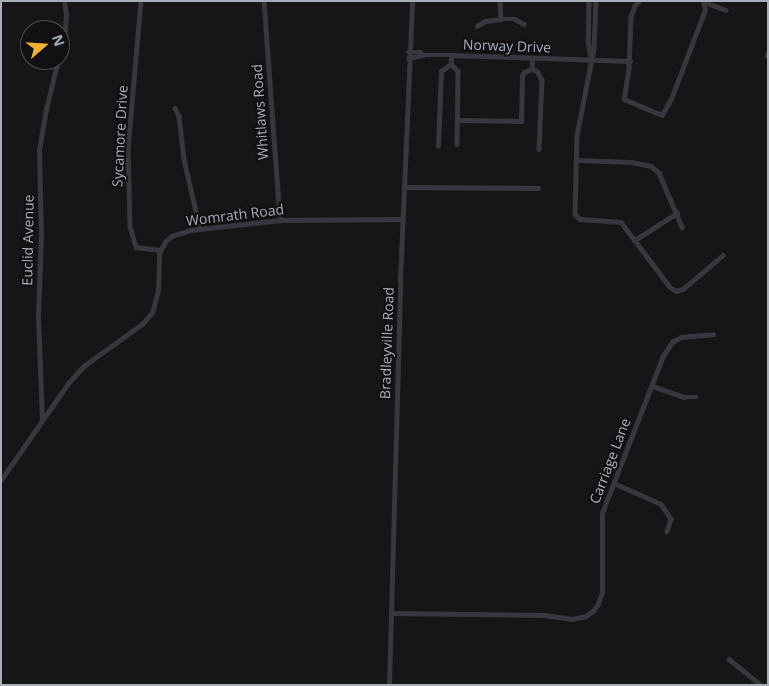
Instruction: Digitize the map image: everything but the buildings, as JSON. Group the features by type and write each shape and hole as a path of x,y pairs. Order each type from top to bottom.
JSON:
{"street":[{"path":"64,1 66,20"},
{"name":"Sycamore Drive","path":"141,1 128,149 130,226 136,247 160,250"},
{"name":"Whitlaws Road","path":"264,1 280,220"},
{"name":"Bradleyville Road","path":"389,685 402,219 405,186 408,52 412,1"},
{"path":"500,1 501,19"},
{"path":"589,1 588,40 591,59"},
{"path":"596,1 594,49 587,92 576,136 576,217 580,219 619,221 625,225 670,287 676,291 683,289 723,255"},
{"path":"639,1 634,6 631,17 630,61 624,99 658,114 665,113 705,10 703,2"},
{"path":"703,2 726,10"},
{"path":"477,26 485,21 501,19 515,19 524,24"},
{"name":"Norway Drive","path":"408,52 420,52 423,55"},
{"name":"Norway Drive","path":"408,58 423,55 452,55 630,61"},
{"path":"438,146 441,71 451,64 452,55"},
{"path":"532,58 532,69"},
{"path":"451,64 458,71 459,120 457,144"},
{"path":"459,120 521,121 522,76 524,72 532,69 538,71 542,80 539,149"},
{"name":"Euclid Avenue","path":"42,422 38,317 42,237 39,150 56,70"},
{"path":"175,108 179,116 186,167 200,229"},
{"path":"576,160 632,162 651,166 659,173 682,227"},
{"path":"405,186 538,188"},
{"path":"635,240 677,213"},
{"name":"Womrath Road","path":"160,250 164,242 172,236 200,229 280,220 402,219"},
{"path":"1,480 77,373 142,324 152,313 158,290 160,250"},
{"name":"Carriage Lane","path":"391,614 534,615 572,619 586,616 596,607 601,595 601,518 663,356 672,342 685,335 713,334"},
{"path":"652,386 684,398 696,397"},
{"path":"614,483 661,504 670,519 667,531"},
{"path":"729,659 761,685"}]}
